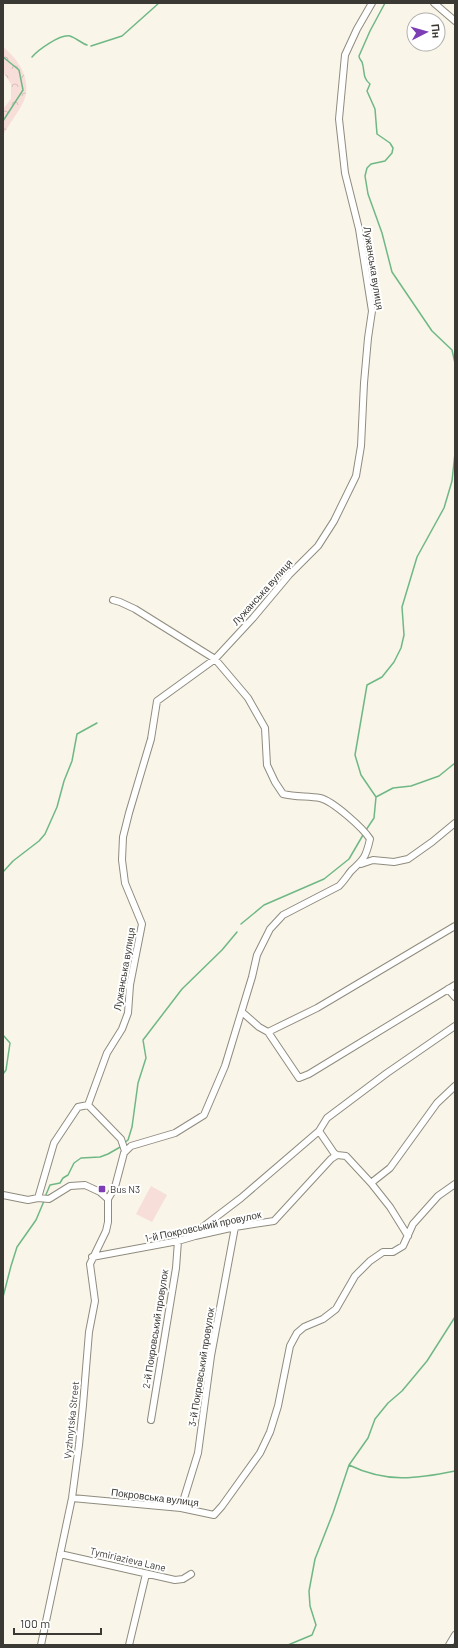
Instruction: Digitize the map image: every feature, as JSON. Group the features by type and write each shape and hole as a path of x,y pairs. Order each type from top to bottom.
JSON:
{"street":[{"name":"Лужанська вулиця","path":"88,1105 107,1053 122,1029 128,1013 130,985 142,924 127,892 122,856 123,837 151,739 158,701 215,658 253,618 289,575 318,546 334,521 356,476 361,446 364,383 372,311 359,229 346,182 339,119 345,55 372,3"},
{"path":"434,3 455,20"},
{"path":"113,600 135,609 215,658 248,698 266,728 267,765 275,782 283,794 322,798 348,817 365,832 370,839 367,853 360,864 350,872 339,886 283,915 270,929 257,955 242,1012 225,1066 204,1115 175,1133 125,1148"},
{"path":"360,864 373,860 394,862 408,859 455,823"},
{"path":"268,1032 317,1008 455,926"},
{"path":"242,1012 268,1032 299,1078 309,1074 455,985"},
{"path":"448,989 455,997"},
{"path":"195,1236 195,1232 241,1198 319,1131 327,1118 387,1073 455,1026"},
{"path":"371,1183 390,1168 437,1103 455,1086"},
{"path":"3,1195 28,1200 49,1199 70,1186 84,1185 100,1192 108,1199 115,1187 125,1148 121,1139 88,1105 78,1107 54,1143 40,1199"},
{"path":"319,1131 334,1153 337,1155 346,1156 371,1183 390,1207 408,1236"},
{"name":"1-й Покровський провулок","path":"92,1257 274,1221 337,1155"},
{"name":"Покровська вулиця","path":"72,1498 181,1508 214,1516 260,1453 270,1432 278,1406 290,1346 297,1333 304,1327 323,1320 336,1309 355,1276 370,1261 383,1252 393,1252 403,1246 413,1224 438,1196 455,1184"},
{"name":"Vyzhnytska Street","path":"41,1645 72,1498 83,1405 89,1332 95,1301 95,1291 90,1270 92,1257 106,1231 108,1222 108,1199"},
{"name":"3-й Покровський провулок","path":"181,1508 198,1453 211,1356 235,1228"},
{"name":"2-й Покровський провулок","path":"151,1420 176,1268 178,1241"},
{"name":"Tymiriazieva Lane","path":"60,1554 175,1580 183,1579 191,1574"},
{"path":"128,1645 146,1574"},
{"path":"450,1645 455,1635"}],"green space":[{"path":"3,47 14,57 22,70 25,76 26,91 25,98 18,112 3,135 3,109 11,99 11,84 3,72"},
{"path":"151,1186 167,1195 152,1222 136,1214"}],"waterway":[{"path":"91,46 122,36 159,3"},
{"path":"385,3 359,56 363,65 365,77 367,82 370,84 367,91 375,109 377,134 390,143 393,148 392,153 385,161 371,164 367,168 365,176 368,194 382,233 392,272 432,331 452,350 455,363"},
{"path":"32,57 39,50 61,37 70,36 87,45"},
{"path":"3,57 19,70 23,90 3,121"},
{"path":"366,830 374,818 376,797 361,775 355,755 367,685 382,677 394,662 401,648 404,635 402,607 417,557 444,508 452,481 455,453"},
{"path":"3,872 13,861 39,841 45,834 57,807 64,781 72,761 77,734 97,723"},
{"path":"376,797 393,788 411,786 439,776 455,763"},
{"path":"241,924 264,905 324,879 349,859 363,835"},
{"path":"124,1143 128,1140 132,1127 138,1083 146,1058 143,1040 182,989 222,950 237,932"},
{"path":"3,1035 10,1043 6,1070 3,1074"},
{"path":"45,1197 50,1185 60,1183 63,1178 68,1175 74,1163 81,1158 100,1157 122,1146"},
{"path":"3,1297 17,1247 36,1220 44,1201"},
{"path":"288,1645 312,1635 316,1625 310,1606 309,1591 315,1559 333,1513 349,1465 368,1438 375,1419 388,1403 402,1391 427,1361 455,1317"},
{"path":"349,1465 376,1475 401,1478 427,1476 455,1471"}],"place":[{"name":"Bus N3","path":"102,1189"}]}
